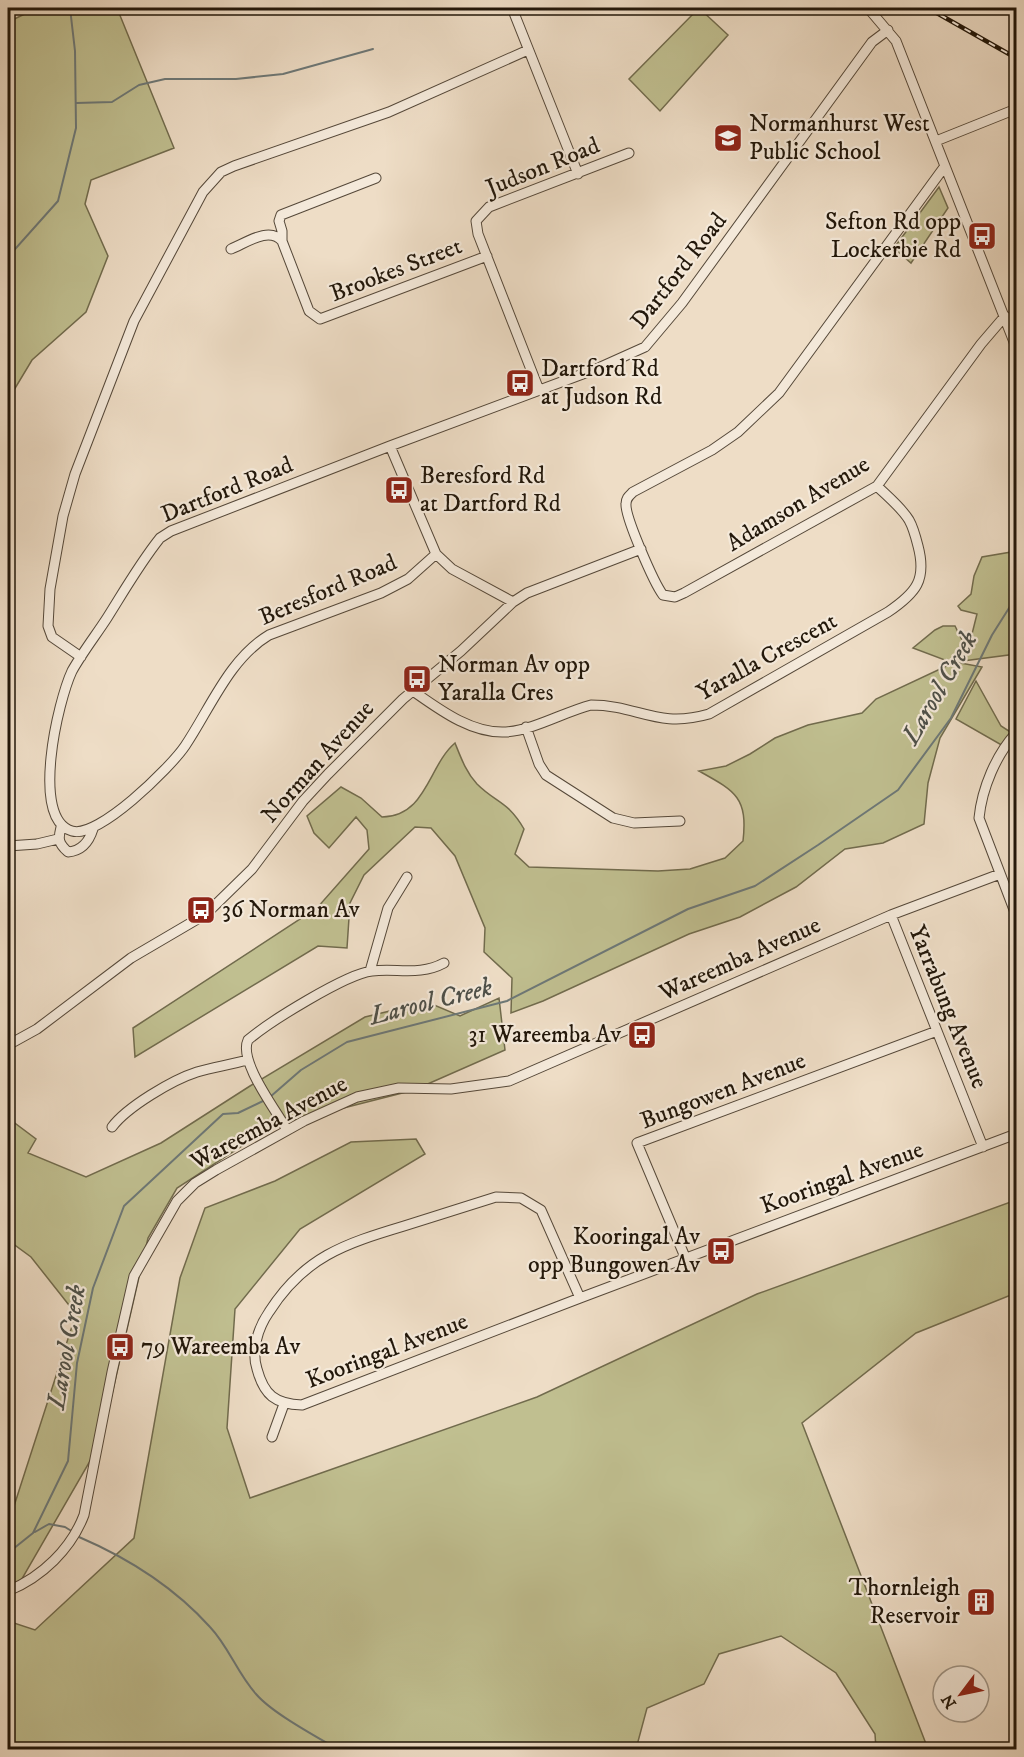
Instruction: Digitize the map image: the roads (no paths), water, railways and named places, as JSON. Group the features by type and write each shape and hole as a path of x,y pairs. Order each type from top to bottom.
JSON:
{"street":[{"path":"512,8 578,174"},
{"path":"868,8 896,41 1017,347"},
{"name":"Dartford Road","path":"81,657 160,538 171,531 627,357 654,339 872,42 888,30"},
{"path":"93,829 75,832 62,827 54,814 49,792 64,691 81,657 52,637 48,626 50,589 63,516 75,474 134,321 203,192 221,172 234,166 389,112 528,50"},
{"path":"936,141 1017,109"},
{"name":"Judson Road","path":"540,390 487,256 476,221 489,207 629,153"},
{"path":"641,549 626,506 627,498 633,492 712,450 738,432 779,393 945,166"},
{"path":"282,241 279,221 281,215 376,178"},
{"path":"231,249 270,233 277,235 282,241"},
{"name":"Brookes Street","path":"282,241 309,311 320,319 487,256"},
{"name":"Adamson Avenue","path":"641,549 659,590 663,595 675,597 877,486 981,344 1005,316"},
{"path":"390,446 436,554 452,569 513,602"},
{"name":"Yaralla Crescent","path":"413,691 454,718 487,731 507,732 591,705 605,705 661,720 694,718 709,714 903,602 919,581 922,565 918,543 910,521 877,486"},
{"name":"Norman Avenue","path":"8,1045 37,1029 131,958 206,914 252,869 303,801 413,691 461,651 513,602 527,593 641,549"},
{"name":"Beresford Road","path":"58,838 60,845 68,852 76,851 86,844 93,829 162,772 183,748 241,657 254,644 269,635 381,593 408,579 436,554"},
{"path":"526,727 539,764 546,775 613,818 634,823 680,821"},
{"path":"1017,733 1001,754 980,804 979,818 1017,915"},
{"path":"8,846 37,844 58,838 62,827"},
{"name":"Wareemba Avenue","path":"8,1591 52,1563 68,1547 77,1531 84,1515 112,1372 134,1276 177,1201 195,1183 287,1130 349,1100 378,1091 399,1088 461,1089 509,1081 891,915 1000,874"},
{"path":"370,971 388,908 407,877"},
{"name":"Yarrabung Avenue","path":"891,915 983,1147"},
{"path":"287,1130 247,1060 245,1046 254,1035 299,1005 370,971 429,971 444,963"},
{"name":"Bungowen Avenue","path":"686,1257 637,1143 937,1031"},
{"path":"111,1127 120,1116 176,1081 196,1072 247,1060"},
{"name":"Kooringal Avenue","path":"580,1298 541,1210 521,1198 496,1197 346,1244 306,1268 279,1297 263,1321 256,1343 255,1364 261,1385 284,1404 302,1405 319,1400 686,1257 1017,1134"},
{"path":"272,1437 284,1404"}],"waterway":[{"path":"8,257 58,201 76,128 75,51 70,8"},
{"path":"76,103 112,102 139,85 165,79 236,79 283,74 373,49"},
{"name":"Larool Creek","path":"270,1097 301,1070 347,1042 507,1001 688,909 755,886 818,845 898,790 951,718 992,635 1016,597"},
{"name":"Larool Creek","path":"8,1553 33,1533 68,1461 77,1363 93,1288 124,1206 223,1114 238,1113 265,1100"},
{"path":"35,1532 49,1524 65,1527 73,1532"},
{"path":"79,1537 115,1554 166,1586 217,1635 249,1686 263,1701 295,1724 339,1750"}],"railway":[{"path":"928,8 1016,58"}],"place":[{"name":"Normanhurst West Public School","path":"728,138"},
{"name":"Sefton Rd opp Lockerbie Rd","path":"982,236"},
{"name":"Dartford Rd at Judson Rd","path":"520,383"},
{"name":"Beresford Rd at Dartford Rd","path":"399,490"},
{"name":"Norman Av opp Yaralla Cres","path":"417,679"},
{"name":"36 Norman Av","path":"201,910"},
{"name":"31 Wareemba Av","path":"642,1035"},
{"name":"Kooringal Av opp Bungowen Av","path":"721,1251"},
{"name":"79 Wareemba Av","path":"120,1347"},
{"name":"Thornleigh Reservoir","path":"981,1602"}]}
